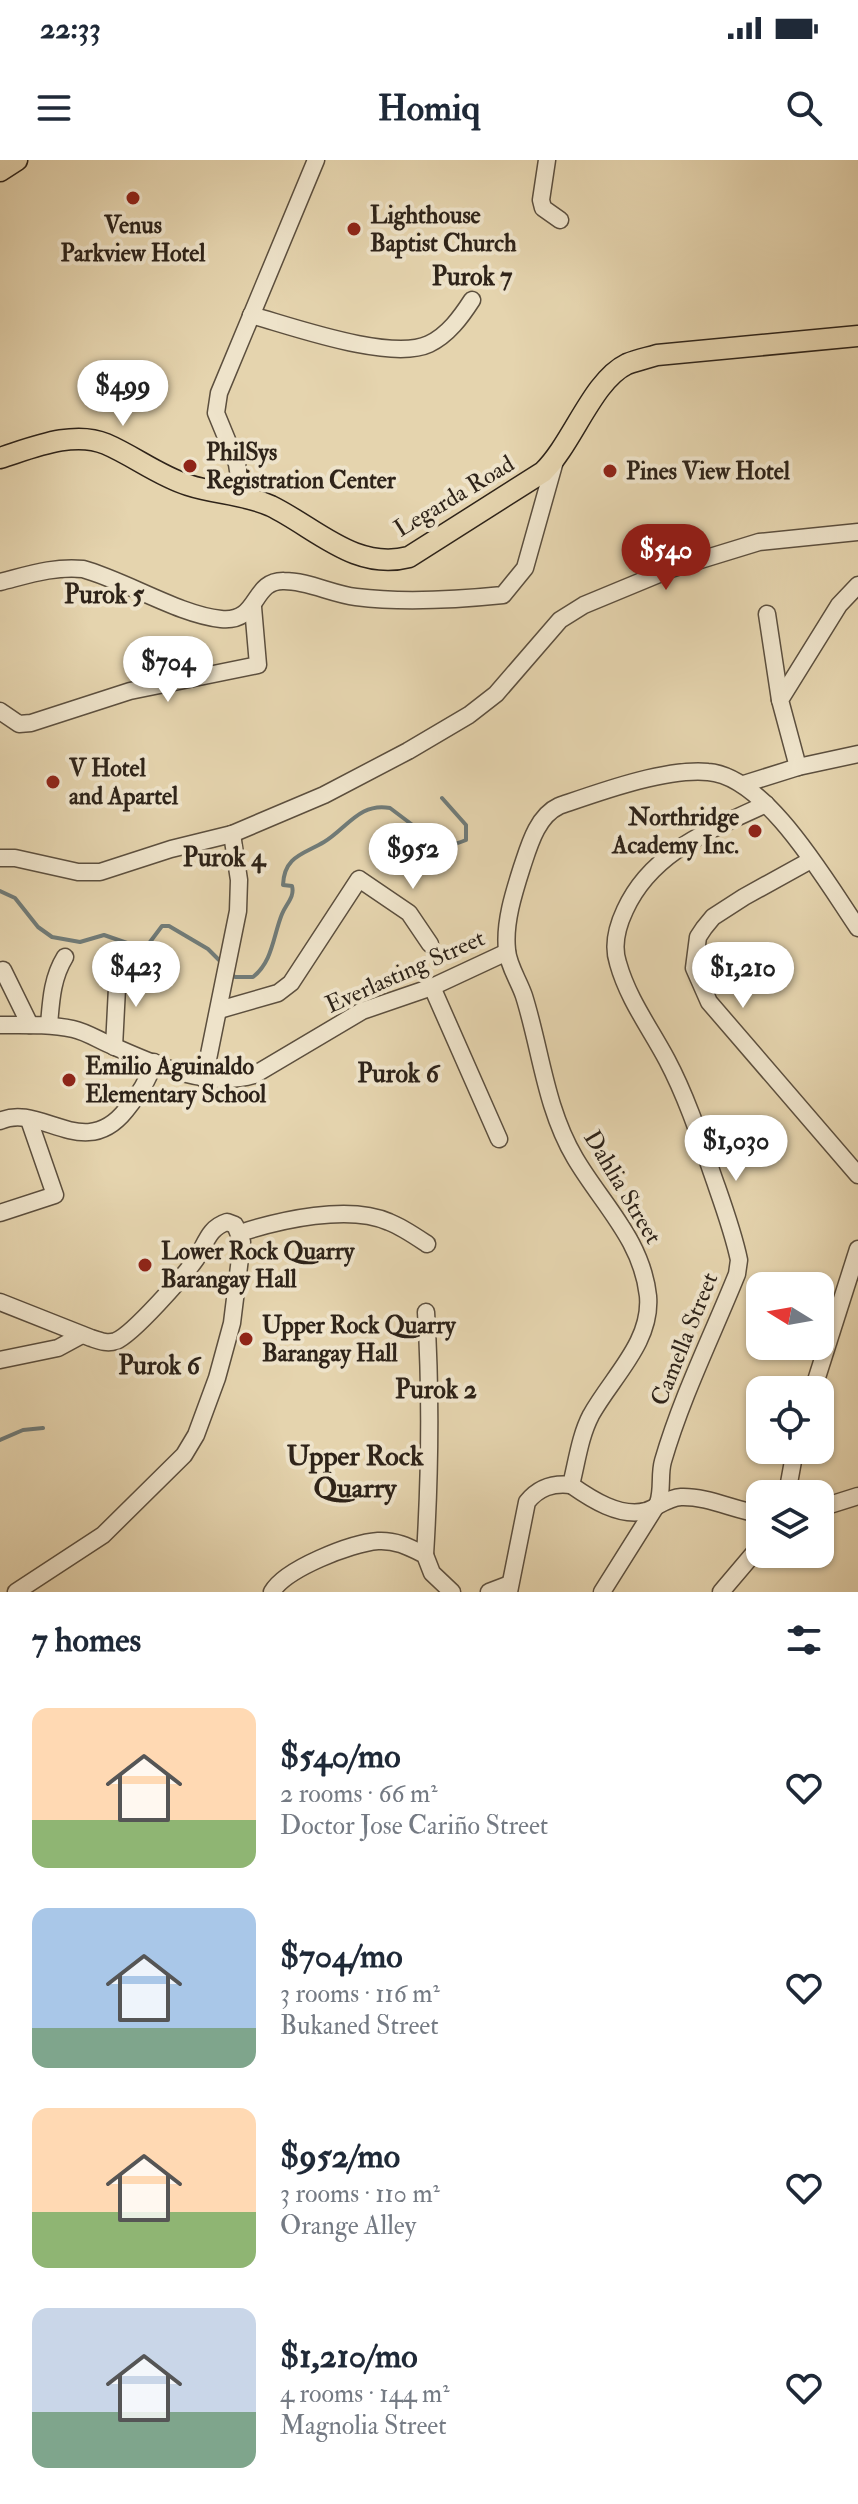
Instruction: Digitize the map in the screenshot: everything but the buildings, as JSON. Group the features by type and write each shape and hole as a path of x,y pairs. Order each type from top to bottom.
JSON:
{"main road":[{"path":"0,171 17,160"},
{"name":"Legarda Road","path":"0,458 85,438 104,443 168,478 268,505 353,554 394,561 409,557 543,472 555,461 607,379 626,365 657,355 858,336"}],"street":[{"path":"242,497 237,464 216,413 219,393 316,160"},
{"path":"547,160 541,200 543,208 560,220"},
{"path":"251,315 345,342 409,349 426,346 438,339 459,320 472,300"},
{"path":"0,582 67,567 101,575 205,616 237,620 253,607 259,593 274,581 354,597 417,601 503,595 525,568 555,461"},
{"path":"0,858 15,858 78,872 100,872 171,849 232,834 324,795 469,715 496,694 560,620 584,605 671,569 759,542 858,532"},
{"path":"780,700 839,605 858,585"},
{"path":"0,711 19,724 31,723 130,691 258,665 253,607"},
{"path":"767,614 780,700 798,767"},
{"path":"744,784 798,767 858,754"},
{"name":"Everlasting Street","path":"0,1025 49,1025 77,1030 114,1047 204,1079 234,1081 254,1075 362,1011 432,987 507,952 508,923 519,876 532,839 551,809 677,773 709,772 744,784 766,804 811,860 858,928"},
{"name":"Camella Street","path":"602,1592 658,1503 662,1493 662,1463 703,1350 737,1274 739,1260 697,1129 668,1061 640,1015 620,969 615,945 617,930 640,883 666,857 686,842 766,804"},
{"path":"204,1079 238,911 239,880 232,834"},
{"path":"811,860 713,917 698,937 694,968 709,1002 858,1175"},
{"path":"219,1010 278,993 291,983 359,879 409,913 430,944"},
{"name":"Dahlia Street","path":"507,952 524,994 558,1123 576,1159 636,1249 648,1297 646,1320 629,1359 592,1413 583,1433 571,1485"},
{"path":"49,1025 53,986 57,970 65,957"},
{"path":"114,1047 117,988 135,964"},
{"path":"3,970 30,1025"},
{"path":"432,987 499,1139"},
{"path":"0,1121 15,1117 75,1131 105,1129 120,1117 148,1082 154,1062"},
{"path":"0,1213 55,1195 29,1120"},
{"path":"240,1233 310,1215 345,1215 387,1220 427,1244"},
{"path":"0,1302 106,1343 123,1336 192,1265 213,1229 227,1222 235,1225 240,1233 242,1242 232,1323 213,1390 196,1435 184,1455 103,1535 16,1592"},
{"path":"817,1376 858,1249"},
{"path":"426,1312 429,1452 425,1555 432,1573 452,1592"},
{"path":"0,1360 58,1348 82,1335"},
{"path":"489,1592 509,1588 527,1502 534,1493 558,1483 571,1485 594,1501 612,1508 646,1511 658,1503 688,1498 746,1511"},
{"path":"834,1504 858,1496"},
{"path":"272,1592 287,1575 361,1544 379,1541 401,1543 425,1555"},
{"path":"721,1592 746,1563"}],"waterway":[{"path":"231,974 235,977 253,977 265,964 292,894 292,886 283,885 284,875 296,857 324,842 362,812 379,807 390,808 435,842 450,844 466,840 466,825 442,798"},
{"path":"0,891 15,898 38,927 52,937 80,942 104,935 127,943 137,952 144,950 162,926 169,926 208,949 223,964"},
{"path":"0,1440 23,1430 43,1428"}],"place":[{"name":"Venus Parkview Hotel","path":"133,198"},
{"name":"Lighthouse Baptist Church","path":"354,229"},
{"name":"PhilSys Registration Center","path":"190,466"},
{"name":"Pines View Hotel","path":"610,471"},
{"name":"V Hotel and Apartel","path":"53,782"},
{"name":"Northridge Academy Inc.","path":"755,831"},
{"name":"Emilio Aguinaldo Elementary School","path":"69,1080"},
{"name":"Lower Rock Quarry Barangay Hall","path":"145,1265"},
{"name":"Upper Rock Quarry Barangay Hall","path":"246,1339"}],"district":[{"name":"Purok 7","path":"472,276"},
{"name":"Purok 5","path":"104,594"},
{"name":"Purok 4","path":"224,857"},
{"name":"Purok 6","path":"398,1073"},
{"name":"Purok 6","path":"159,1365"},
{"name":"Purok 2","path":"436,1389"},
{"name":"Upper Rock Quarry","path":"355,1471"}]}
